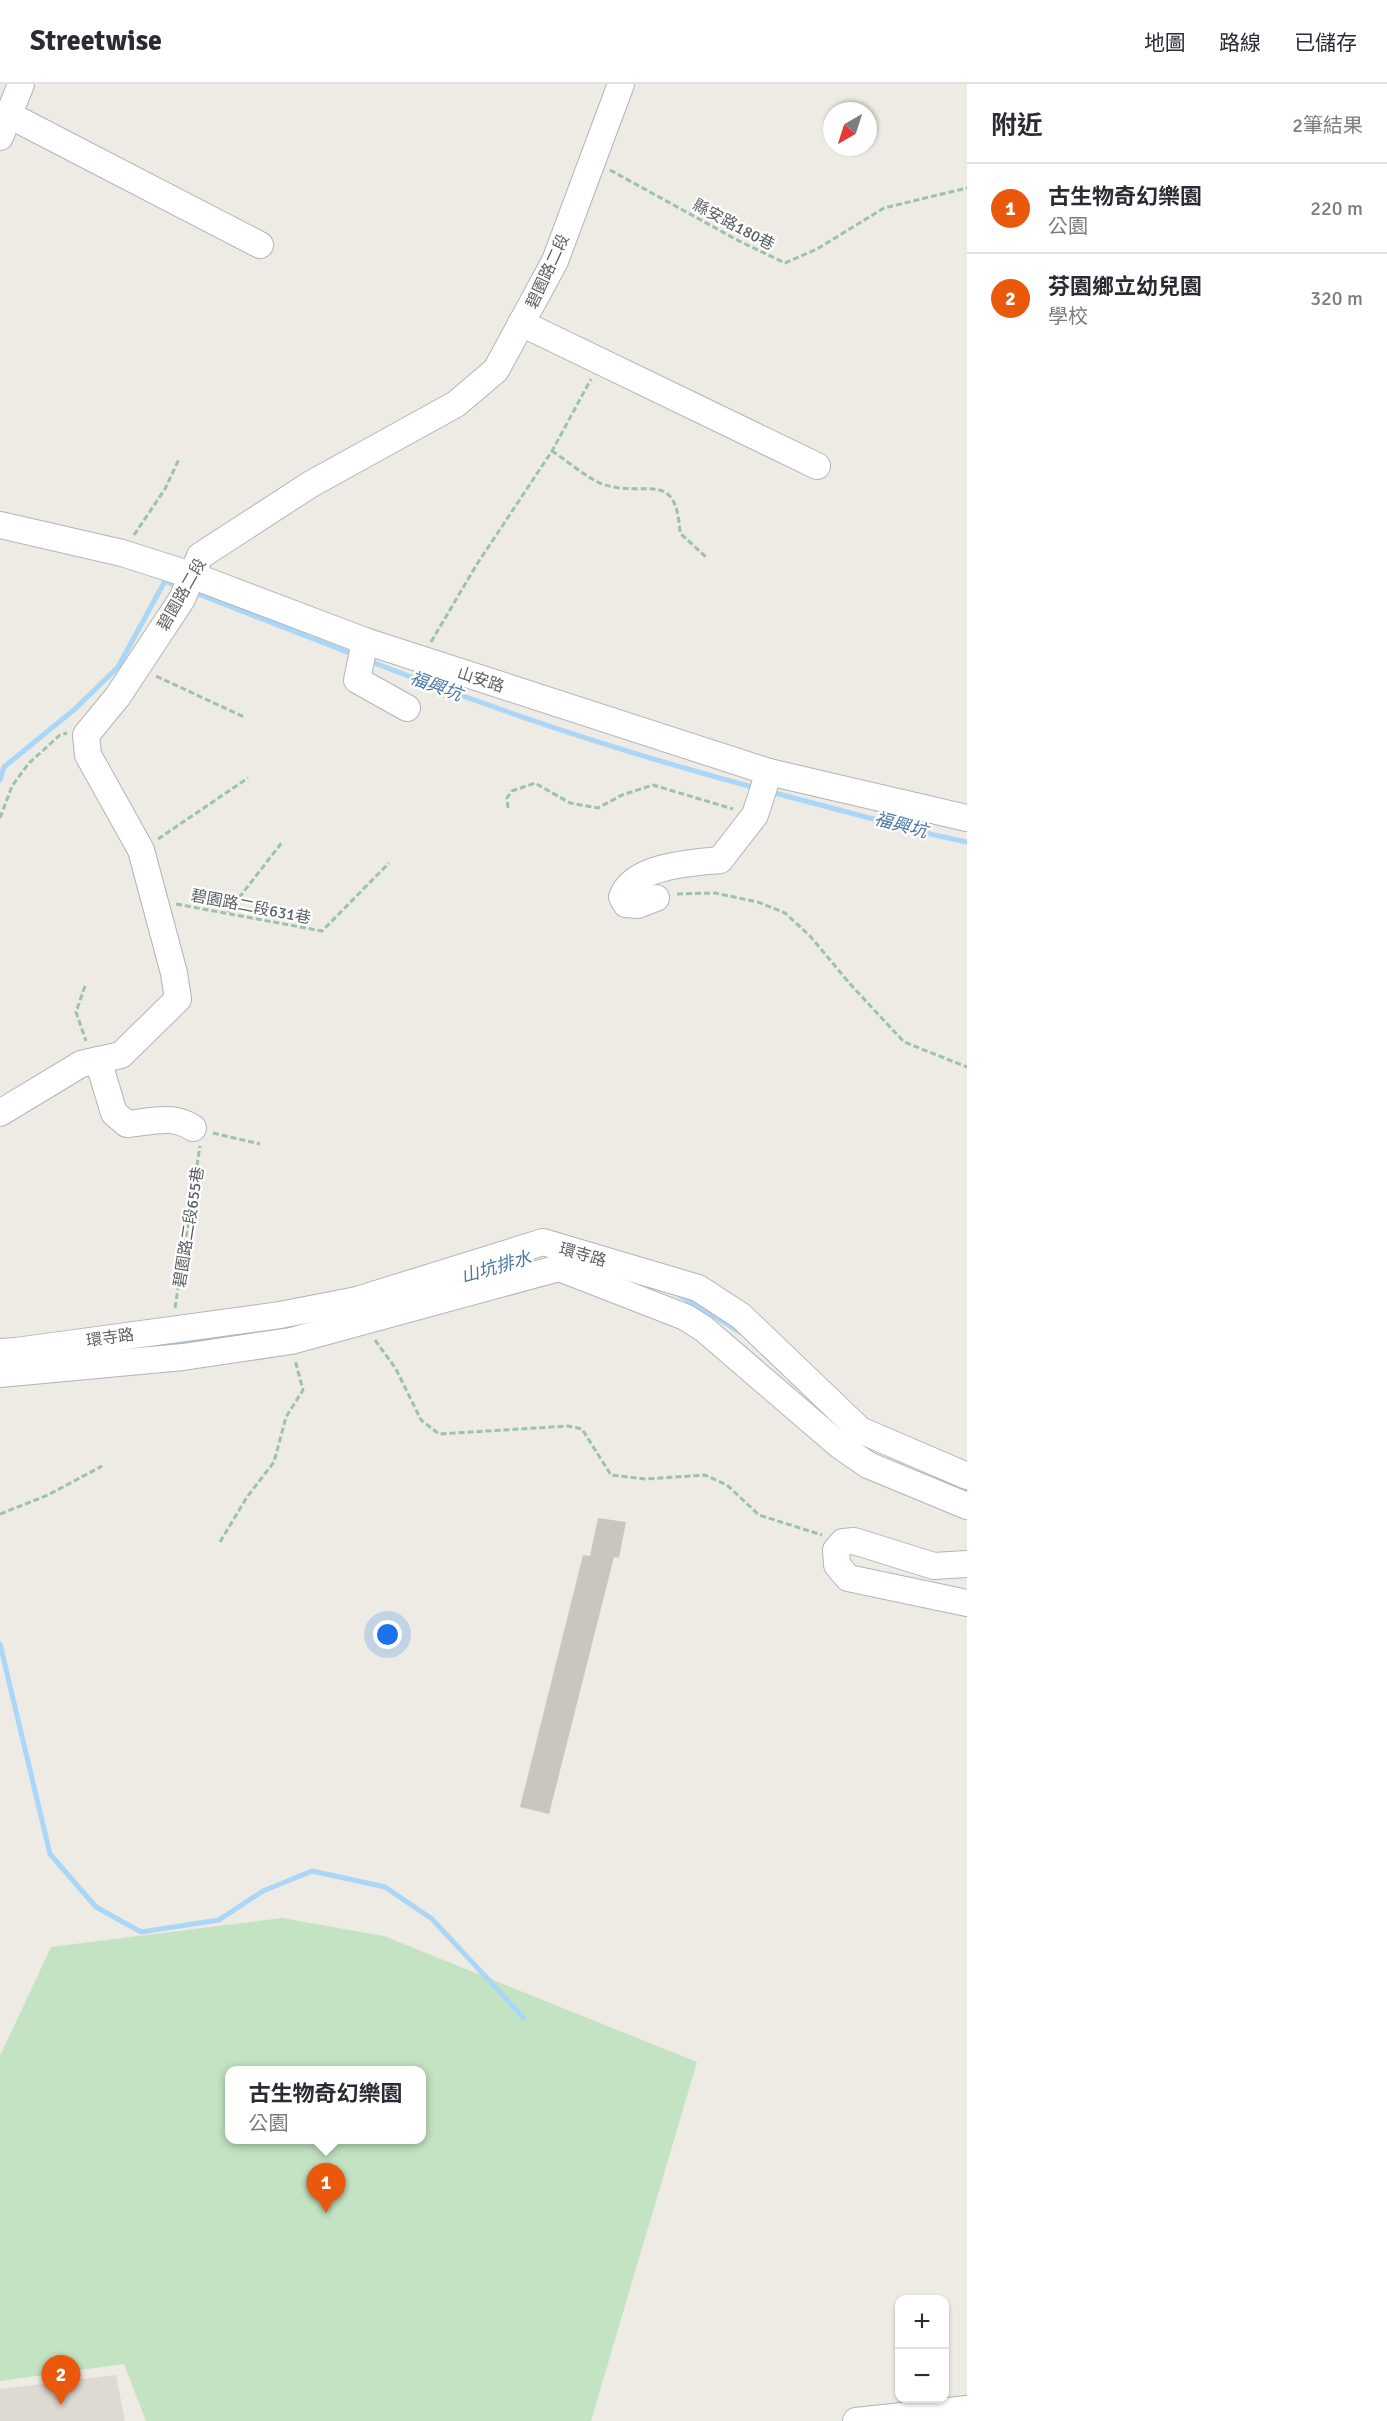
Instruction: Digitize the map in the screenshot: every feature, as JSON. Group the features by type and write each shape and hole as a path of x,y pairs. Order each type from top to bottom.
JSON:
{"street":[{"path":"21,84 4,126 260,244"},
{"name":"碧園路二段","path":"86,735 118,696 182,599 200,556 311,484 456,404 496,370 555,261 621,84"},
{"path":"521,323 817,466"},
{"name":"山安路","path":"0,525 122,553 191,575 365,641 769,772 967,818"},
{"path":"365,641 357,680 407,708"},
{"path":"0,1113 81,1064 121,1055 178,999 174,973 141,850 88,755 86,735"},
{"path":"656,898 638,905 626,904 622,897 625,889 642,877 667,866 720,860 755,815 769,772"},
{"path":"98,1060 114,1113 128,1124 164,1119 186,1123 193,1128"},
{"name":"環寺路","path":"0,1374 284,1329 359,1310 543,1242 693,1300 741,1316 860,1430 967,1476"},
{"name":"環寺路","path":"693,1300 705,1329 839,1445 868,1465 967,1506"},
{"name":"環寺路","path":"0,1352 179,1345"},
{"path":"967,1564 934,1566 854,1540 843,1542 836,1550 837,1565 848,1578 967,1603"},
{"path":"856,2421 967,2409"}],"path":[{"name":"縣安路180巷","path":"592,160 785,264 817,249 884,208 967,188"},
{"path":"421,659 477,564 552,451 600,361"},
{"path":"552,451 601,483 632,490 661,489 672,497 679,516 680,534 707,558"},
{"path":"122,553 165,489 179,459"},
{"path":"137,667 244,717"},
{"path":"0,818 12,786 29,763 60,735 69,733 86,735"},
{"path":"141,850 248,778"},
{"path":"508,808 507,798 512,791 535,783 570,803 598,808 622,795 653,785 755,815"},
{"path":"228,912 284,841"},
{"name":"碧園路二段631巷","path":"154,897 177,904 322,931 388,863"},
{"path":"656,898 672,894 715,892 758,902 785,913 810,936 851,985 904,1042 967,1068"},
{"path":"85,986 76,1012 89,1049 98,1060"},
{"path":"193,1128 260,1144"},
{"name":"碧園路二段655巷","path":"179,1345 174,1316 201,1142 193,1128"},
{"path":"359,1310 396,1369 421,1420 439,1434 568,1426 582,1429 611,1475 646,1479 705,1475 727,1485 759,1515 814,1533 854,1540"},
{"path":"220,1542 247,1497 274,1462 286,1417 303,1390 284,1329"},
{"path":"0,1514 48,1495 102,1466"}],"shaded area":[{"path":"116,2375 125,2421 0,2421 0,2389"}],"green space":[{"path":"282,1918 384,1936 697,2062 591,2421 146,2421 124,2364 0,2381 0,2056 51,1947"}],"building":[{"path":"598,1518 626,1522 619,1558 614,1557 549,1814 520,1807 583,1555 590,1556"}],"waterway":[{"name":"福興坑","path":"0,780 4,767 75,709 118,667 165,581 179,587"},
{"name":"福興坑","path":"193,592 355,655"},
{"name":"福興坑","path":"369,661 561,730 756,788"},
{"name":"福興坑","path":"771,792 967,842"},
{"name":"山坑排水","path":"678,1294 742,1333"},
{"name":"山坑排水","path":"166,1346 307,1322"},
{"name":"山坑排水","path":"938,1477 967,1490"},
{"path":"0,1644 50,1854 96,1907 141,1932 219,1920 263,1891 312,1871 385,1887 432,1919 524,2018"}],"place":[{"name":"古生物奇幻樂園","path":"326,2213"},
{"name":"芬園鄉立幼兒園","path":"61,2405"}]}
